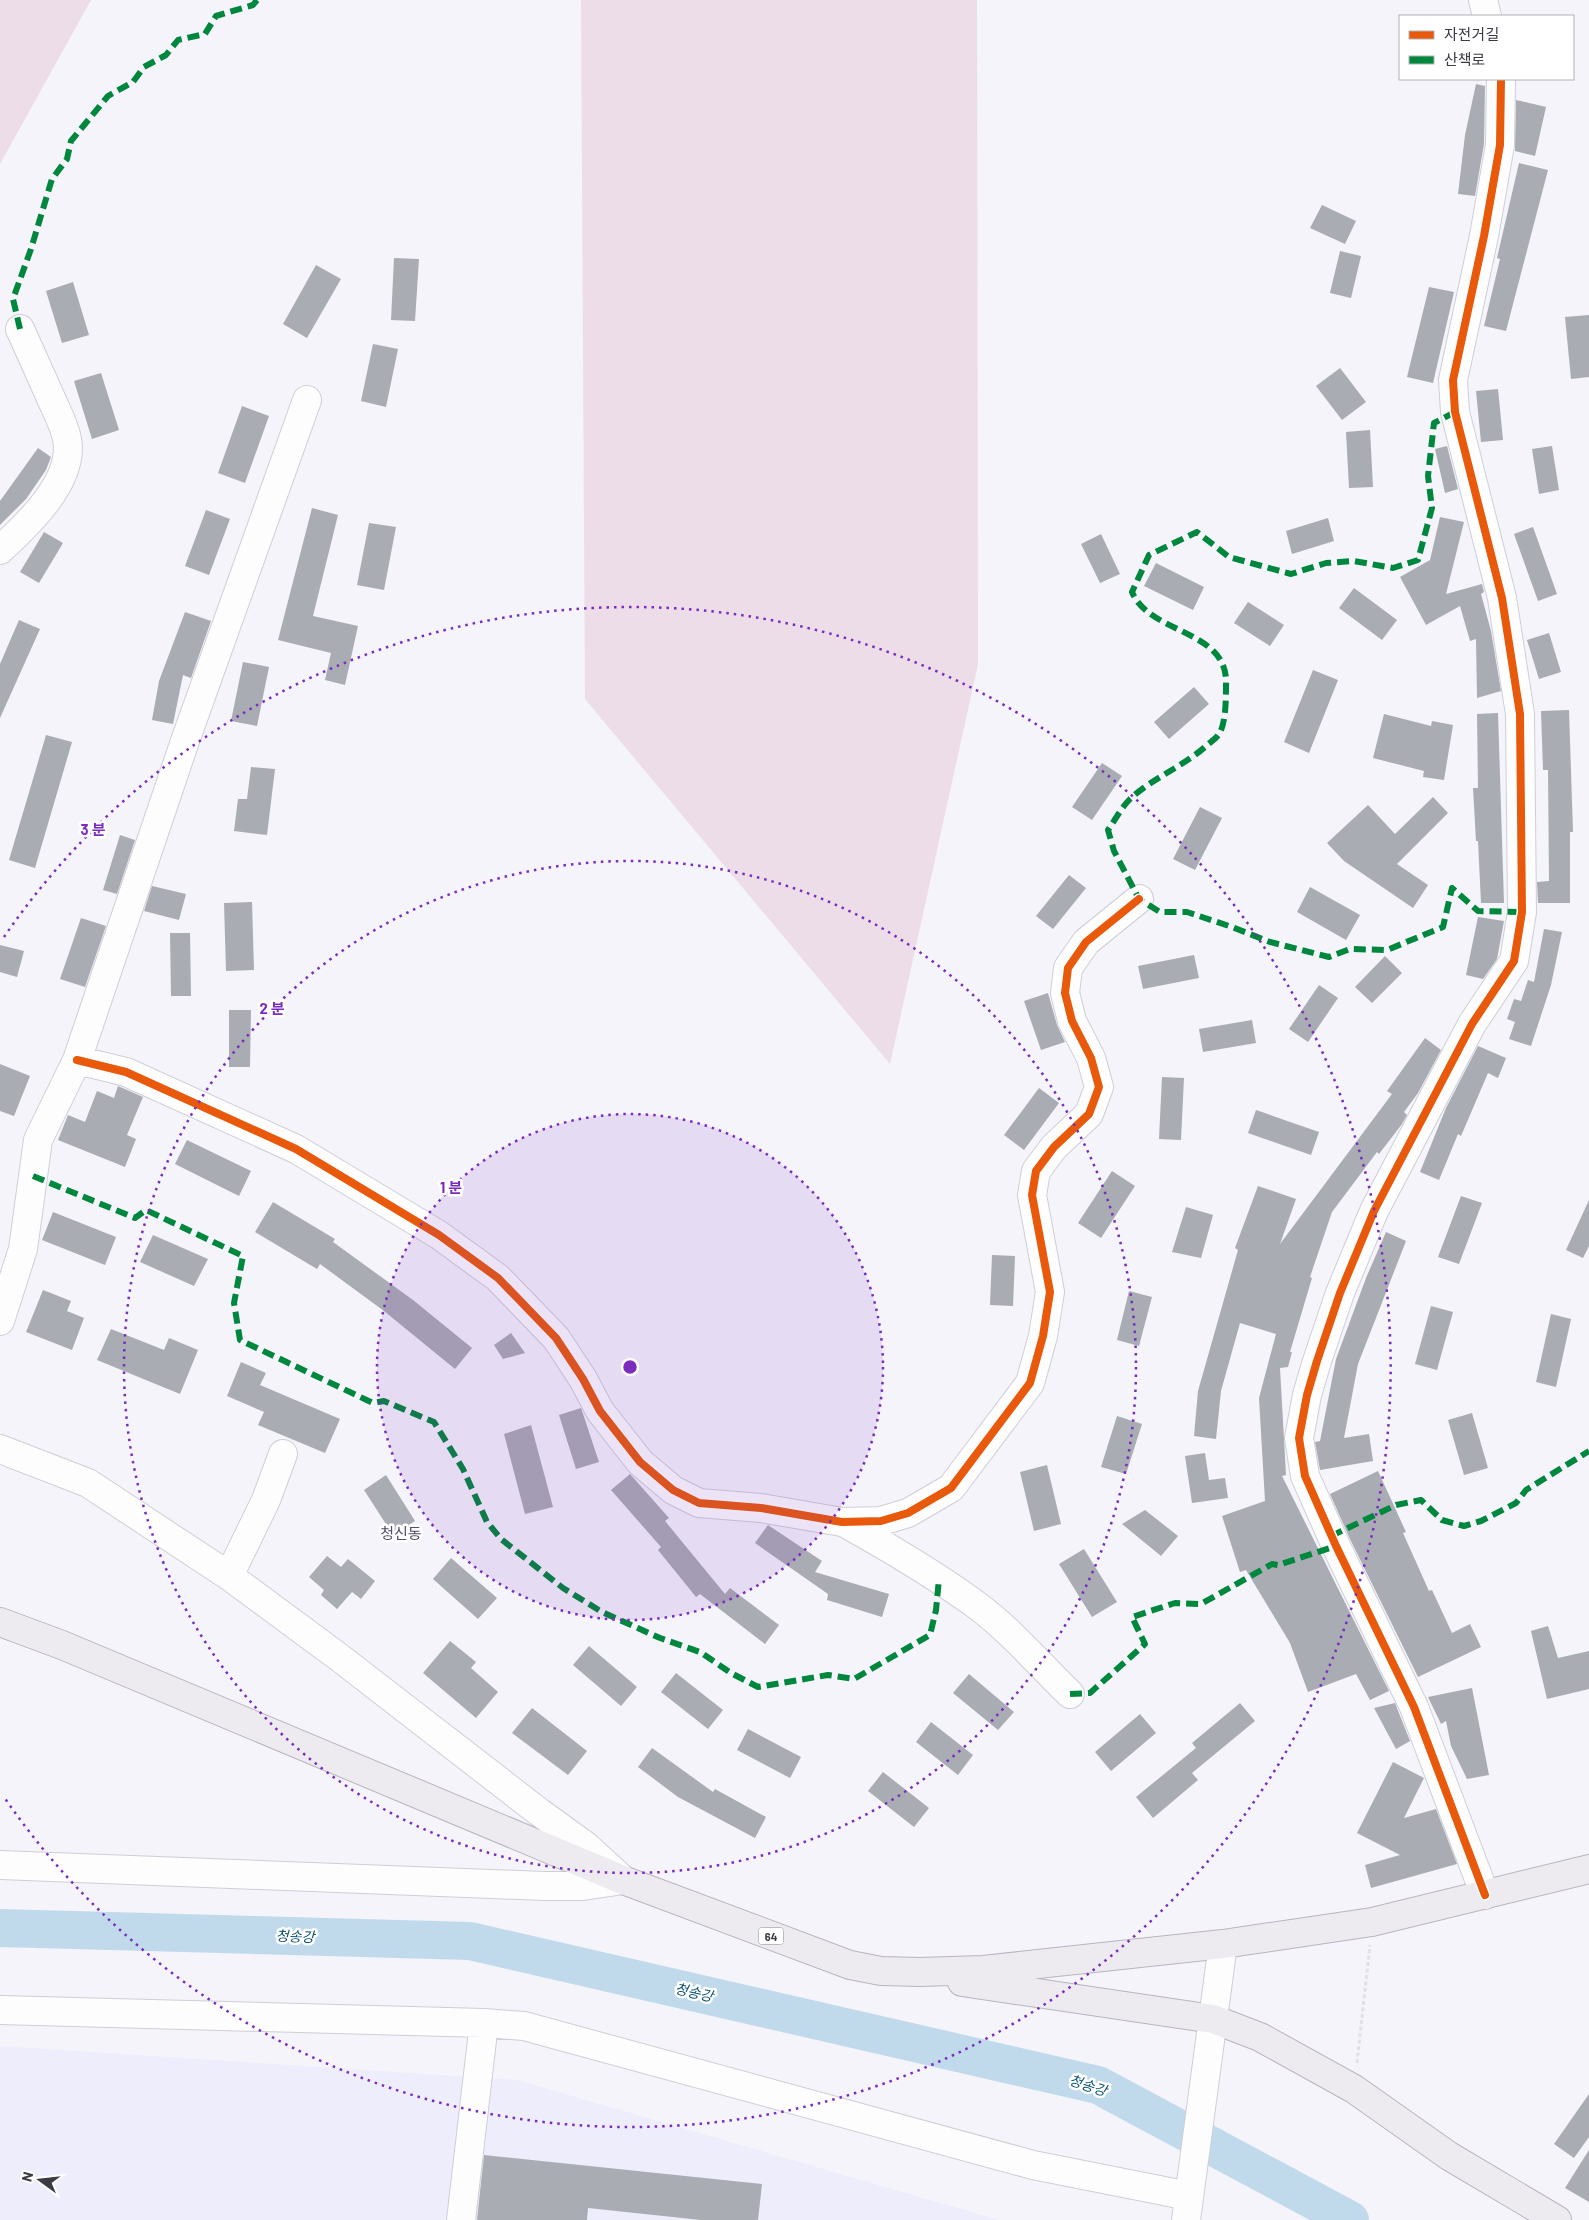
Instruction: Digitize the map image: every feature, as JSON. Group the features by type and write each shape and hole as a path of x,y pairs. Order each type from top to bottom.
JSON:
{"main road":[{"name":"64","path":"0,1622 80,1653 623,1880 850,1966 881,1971 983,1970 1223,1944 1372,1922 1589,1869"},
{"path":"920,1972 966,1983 1213,2019 1260,2038 1354,2090 1449,2156 1557,2220"}],"street":[{"path":"1483,0 1487,15"},
{"path":"1485,1895 1414,1707 1336,1546 1305,1476 1299,1438 1306,1395 1317,1361 1340,1293 1374,1211 1472,1024 1514,961 1522,912 1520,714 1502,598 1455,412 1453,380 1484,236 1500,145 1501,80"},
{"path":"0,550 23,529 51,498 65,465 67,440 62,422 20,329"},
{"path":"0,1321 22,1249 38,1140 77,1060 185,740 307,400"},
{"path":"77,1060 126,1072 296,1150 438,1235 498,1278 556,1338 600,1411 640,1462 673,1490 699,1503 761,1508 842,1522 881,1521 908,1513 951,1488 1030,1383 1043,1336 1050,1292 1032,1195 1036,1171 1054,1147 1089,1114 1098,1087 1091,1058 1072,1021 1065,992 1068,968 1086,942 1139,899"},
{"path":"0,1449 88,1483 229,1576 340,1658 586,1846 623,1880"},
{"path":"229,1576 266,1500 283,1454"},
{"path":"842,1522 920,1566 980,1608 1015,1639 1070,1694"},
{"path":"0,1865 544,1886 583,1886 623,1880"},
{"path":"0,2010 484,2023 524,2026 1188,2208 1223,1944"},
{"path":"461,2220 484,2023"}],"path":[{"path":"1354,2090 1372,1922"}],"shaded area":[{"path":"0,0 91,0 0,164"},
{"path":"581,0 977,0 978,664 890,1064 585,699"},
{"path":"0,2046 517,2080 999,2220 0,2220"}],"building":[{"path":"1476,84 1485,86 1484,144 1475,196 1458,194 1465,135"},
{"path":"1516,100 1546,107 1535,156 1515,151"},
{"path":"1519,163 1548,170 1506,331 1484,326 1500,259 1497,258"},
{"path":"1322,205 1356,221 1345,244 1310,228"},
{"path":"1340,251 1361,256 1351,298 1330,293"},
{"path":"394,258 419,259 415,321 391,320"},
{"path":"316,265 341,279 307,338 283,324"},
{"path":"73,282 89,335 62,343 46,291"},
{"path":"1429,287 1454,292 1433,383 1407,377"},
{"path":"1589,315 1589,377 1571,379 1565,317"},
{"path":"373,344 398,349 386,407 361,401"},
{"path":"1340,368 1366,402 1342,420 1316,386"},
{"path":"101,373 119,430 92,439 74,381"},
{"path":"1498,389 1503,440 1481,442 1476,391"},
{"path":"242,406 269,416 245,483 218,473"},
{"path":"1370,430 1373,487 1349,488 1346,432"},
{"path":"1447,446 1458,489 1445,493 1435,449"},
{"path":"1552,446 1559,490 1539,494 1532,449"},
{"path":"38,448 51,457 46,470 26,499 0,525 0,501"},
{"path":"312,508 338,515 313,616 358,626 345,685 325,680 331,653 278,640"},
{"path":"206,510 230,519 209,575 185,566"},
{"path":"1440,517 1464,522 1446,594 1482,584 1484,592 1481,594 1491,631 1501,691 1477,698 1476,639 1470,641 1460,606 1426,625 1400,577 1430,560"},
{"path":"1328,518 1334,541 1292,554 1286,531"},
{"path":"369,523 396,527 384,590 357,585"},
{"path":"1533,527 1557,594 1538,601 1514,534"},
{"path":"44,532 63,543 39,583 20,572"},
{"path":"1101,534 1120,574 1100,583 1081,544"},
{"path":"1156,563 1204,587 1193,610 1144,586"},
{"path":"1354,588 1397,620 1382,640 1339,608"},
{"path":"1248,602 1284,625 1270,646 1234,623"},
{"path":"185,612 211,621 191,678 183,675 173,724 152,720 159,681"},
{"path":"19,620 40,629 0,718 0,664"},
{"path":"1549,633 1561,672 1539,679 1527,640"},
{"path":"243,662 269,667 257,726 231,721"},
{"path":"1313,670 1338,680 1309,753 1284,742"},
{"path":"1194,687 1209,704 1169,739 1154,722"},
{"path":"1569,710 1573,832 1570,832 1570,903 1538,903 1537,882 1549,881 1548,770 1543,770 1541,711"},
{"path":"1498,713 1504,903 1481,903 1473,788 1478,788 1477,714"},
{"path":"1384,714 1431,726 1432,721 1453,725 1444,780 1423,777 1424,771 1373,758"},
{"path":"46,735 72,742 35,868 9,860"},
{"path":"1102,763 1122,776 1092,820 1072,807"},
{"path":"251,767 275,769 267,835 234,831 238,799 247,799"},
{"path":"1433,797 1448,813 1397,864 1428,885 1413,908 1344,861 1327,843 1368,805 1395,834"},
{"path":"1200,807 1222,818 1195,870 1173,859"},
{"path":"120,835 135,840 117,894 103,890"},
{"path":"1069,875 1086,888 1053,929 1036,916"},
{"path":"152,886 186,894 179,920 144,911"},
{"path":"1310,887 1360,915 1346,940 1297,912"},
{"path":"252,902 254,970 226,971 224,903"},
{"path":"1478,917 1504,921 1497,959 1483,979 1466,975"},
{"path":"81,918 106,926 85,987 60,979"},
{"path":"1544,929 1562,932 1551,985 1531,1046 1509,1039 1515,1022 1507,1019 1514,999 1521,1001 1528,980 1534,982"},
{"path":"170,933 190,933 191,996 171,996"},
{"path":"0,945 24,951 17,977 0,972"},
{"path":"1194,955 1199,978 1143,989 1138,966"},
{"path":"1385,956 1402,973 1372,1003 1355,987"},
{"path":"1319,985 1338,998 1308,1042 1289,1029"},
{"path":"1048,993 1057,1025 1065,1042 1041,1050 1024,1001"},
{"path":"229,1010 251,1010 250,1067 229,1067"},
{"path":"1252,1020 1256,1043 1203,1052 1199,1029"},
{"path":"1425,1038 1441,1050 1418,1093 1404,1112 1407,1115 1402,1124 1379,1154 1377,1152 1332,1212 1310,1277 1312,1278 1290,1352 1292,1352 1288,1367 1280,1368 1286,1475 1282,1476 1389,1691 1370,1700 1356,1674 1308,1692 1290,1643 1246,1570 1240,1572 1222,1516 1265,1501 1259,1398 1276,1334 1240,1323 1221,1391 1216,1439 1194,1436 1198,1391 1238,1250 1235,1248 1258,1186 1296,1199 1280,1244 1392,1094 1387,1091"},
{"path":"1478,1046 1506,1058 1498,1078 1488,1073 1461,1136 1458,1134 1439,1180 1420,1172 1446,1108"},
{"path":"0,1064 30,1076 14,1116 0,1111"},
{"path":"1162,1077 1184,1078 1181,1140 1159,1139"},
{"path":"118,1086 143,1097 127,1135 136,1139 125,1167 58,1140 68,1115 85,1122 97,1091 114,1098"},
{"path":"1039,1088 1059,1103 1024,1150 1004,1135"},
{"path":"1256,1110 1319,1132 1311,1155 1248,1133"},
{"path":"187,1140 251,1171 239,1196 175,1164"},
{"path":"1112,1171 1135,1186 1101,1238 1078,1223"},
{"path":"1461,1196 1482,1203 1459,1264 1438,1257"},
{"path":"1589,1200 1589,1246 1583,1258 1566,1250"},
{"path":"273,1202 335,1239 333,1242 413,1300 472,1348 455,1369 384,1311 320,1264 317,1269 255,1232"},
{"path":"1186,1207 1213,1215 1201,1258 1172,1252"},
{"path":"53,1212 116,1237 105,1265 42,1240"},
{"path":"1386,1232 1406,1241 1358,1364 1344,1438 1369,1434 1373,1461 1320,1470 1315,1442 1320,1441 1336,1359 1366,1278"},
{"path":"153,1235 208,1259 194,1286 140,1262"},
{"path":"992,1255 1015,1256 1013,1306 990,1305"},
{"path":"43,1290 71,1301 67,1311 84,1318 72,1350 26,1332"},
{"path":"1129,1291 1152,1297 1139,1346 1117,1340"},
{"path":"1431,1306 1453,1312 1437,1370 1415,1364"},
{"path":"1551,1314 1571,1319 1556,1387 1536,1382"},
{"path":"111,1329 164,1350 169,1338 198,1350 180,1394 97,1360"},
{"path":"511,1333 525,1353 503,1359 494,1345"},
{"path":"241,1362 266,1373 260,1385 340,1419 325,1453 258,1425 264,1412 227,1396"},
{"path":"581,1408 599,1462 576,1469 559,1415"},
{"path":"1472,1413 1488,1468 1464,1475 1448,1420"},
{"path":"1117,1416 1142,1424 1126,1474 1101,1467"},
{"path":"531,1425 553,1507 525,1514 504,1434"},
{"path":"1205,1453 1209,1480 1225,1478 1228,1498 1192,1503 1185,1456"},
{"path":"1047,1465 1061,1524 1034,1531 1020,1472"},
{"path":"1378,1471 1406,1532 1403,1533 1429,1591 1432,1590 1452,1633 1470,1624 1481,1647 1418,1677 1330,1494"},
{"path":"630,1474 669,1518 665,1521 725,1594 730,1588 779,1625 765,1644 700,1594 696,1597 658,1550 661,1547 611,1490"},
{"path":"386,1475 415,1521 393,1535 364,1490"},
{"path":"1145,1510 1178,1536 1161,1556 1122,1524"},
{"path":"768,1525 822,1561 815,1572 889,1594 882,1617 827,1600 828,1594 755,1543"},
{"path":"1084,1549 1117,1602 1092,1617 1059,1564"},
{"path":"327,1556 341,1567 348,1559 375,1581 361,1599 352,1592 337,1609 321,1595 324,1590 309,1577"},
{"path":"451,1558 497,1598 478,1619 433,1579"},
{"path":"1548,1626 1558,1658 1589,1651 1589,1689 1547,1699 1531,1631"},
{"path":"450,1641 476,1662 471,1668 498,1692 476,1718 423,1673"},
{"path":"589,1646 637,1687 621,1706 573,1665"},
{"path":"676,1673 723,1710 708,1729 661,1692"},
{"path":"969,1674 1014,1712 998,1730 953,1693"},
{"path":"1472,1688 1489,1775 1467,1779 1451,1746 1446,1721 1441,1724 1428,1697"},
{"path":"1240,1703 1255,1721 1192,1773 1198,1780 1153,1818 1136,1797 1196,1748 1192,1743"},
{"path":"1395,1703 1410,1741 1396,1749 1374,1708"},
{"path":"532,1708 587,1751 568,1775 512,1733"},
{"path":"1140,1714 1156,1733 1111,1771 1095,1752"},
{"path":"931,1722 973,1755 958,1775 916,1742"},
{"path":"748,1729 801,1757 790,1778 737,1750"},
{"path":"652,1748 713,1792 715,1789 766,1817 755,1838 678,1797 638,1767"},
{"path":"1393,1762 1424,1778 1404,1818 1436,1809 1457,1864 1371,1888 1365,1865 1400,1855 1357,1833"},
{"path":"883,1772 929,1808 914,1827 868,1791"},
{"path":"1589,2094 1589,2137 1574,2158 1554,2144"},
{"path":"1589,2150 1589,2202 1565,2188"},
{"path":"484,2155 762,2184 758,2220 701,2220 588,2208 587,2220 477,2220"}],"waterway":[{"name":"청송강","path":"0,1928 470,1941 1098,2085 1350,2220"}],"marked path":[{"path":"20,329 13,299 31,249 52,179 67,159 71,141 108,96 133,82 144,67 166,55 178,40 205,34 216,16 253,5 257,0"},
{"path":"1455,412 1434,423 1428,476 1432,508 1418,560 1393,568 1354,561 1326,563 1291,574 1229,557 1197,532 1149,555 1132,592 1141,606 1155,617 1202,642 1215,653 1224,667 1226,685 1224,717 1221,730 1216,738 1187,761 1138,792 1124,806 1108,830 1114,851 1139,899 1160,912 1187,912 1270,942 1329,957 1350,949 1387,950 1443,927 1452,888 1478,911 1522,912"},
{"path":"33,1176 135,1218 146,1210 243,1256 234,1303 240,1340 373,1403 384,1401 434,1422 463,1469 487,1522 501,1539 563,1588 602,1612 660,1638 700,1652 731,1673 758,1687 828,1675 854,1679 930,1635 936,1610 939,1579"},
{"path":"1331,1536 1396,1505 1421,1500 1442,1520 1464,1526 1481,1521 1516,1503 1526,1490 1589,1451"},
{"path":"1070,1694 1090,1693 1145,1644 1132,1617 1175,1603 1201,1604 1272,1564 1278,1565 1336,1546"}],"cycle path":[{"path":"1485,1895 1414,1707 1336,1546 1305,1476 1299,1438 1307,1395 1317,1361 1340,1293 1374,1211 1472,1024 1514,961 1522,912 1520,714 1502,598 1455,412 1453,380 1484,236 1500,145 1501,80"},
{"path":"77,1060 126,1072 296,1149 439,1235 498,1278 556,1338 583,1379 600,1411 640,1462 673,1490 699,1503 761,1508 842,1522 881,1521 908,1513 951,1488 1030,1383 1043,1336 1050,1292 1032,1195 1036,1171 1054,1147 1089,1114 1099,1087 1091,1058 1072,1021 1065,993 1068,968 1086,942 1139,899"}],"district":[{"name":"청신동","path":"401,1533"}]}
